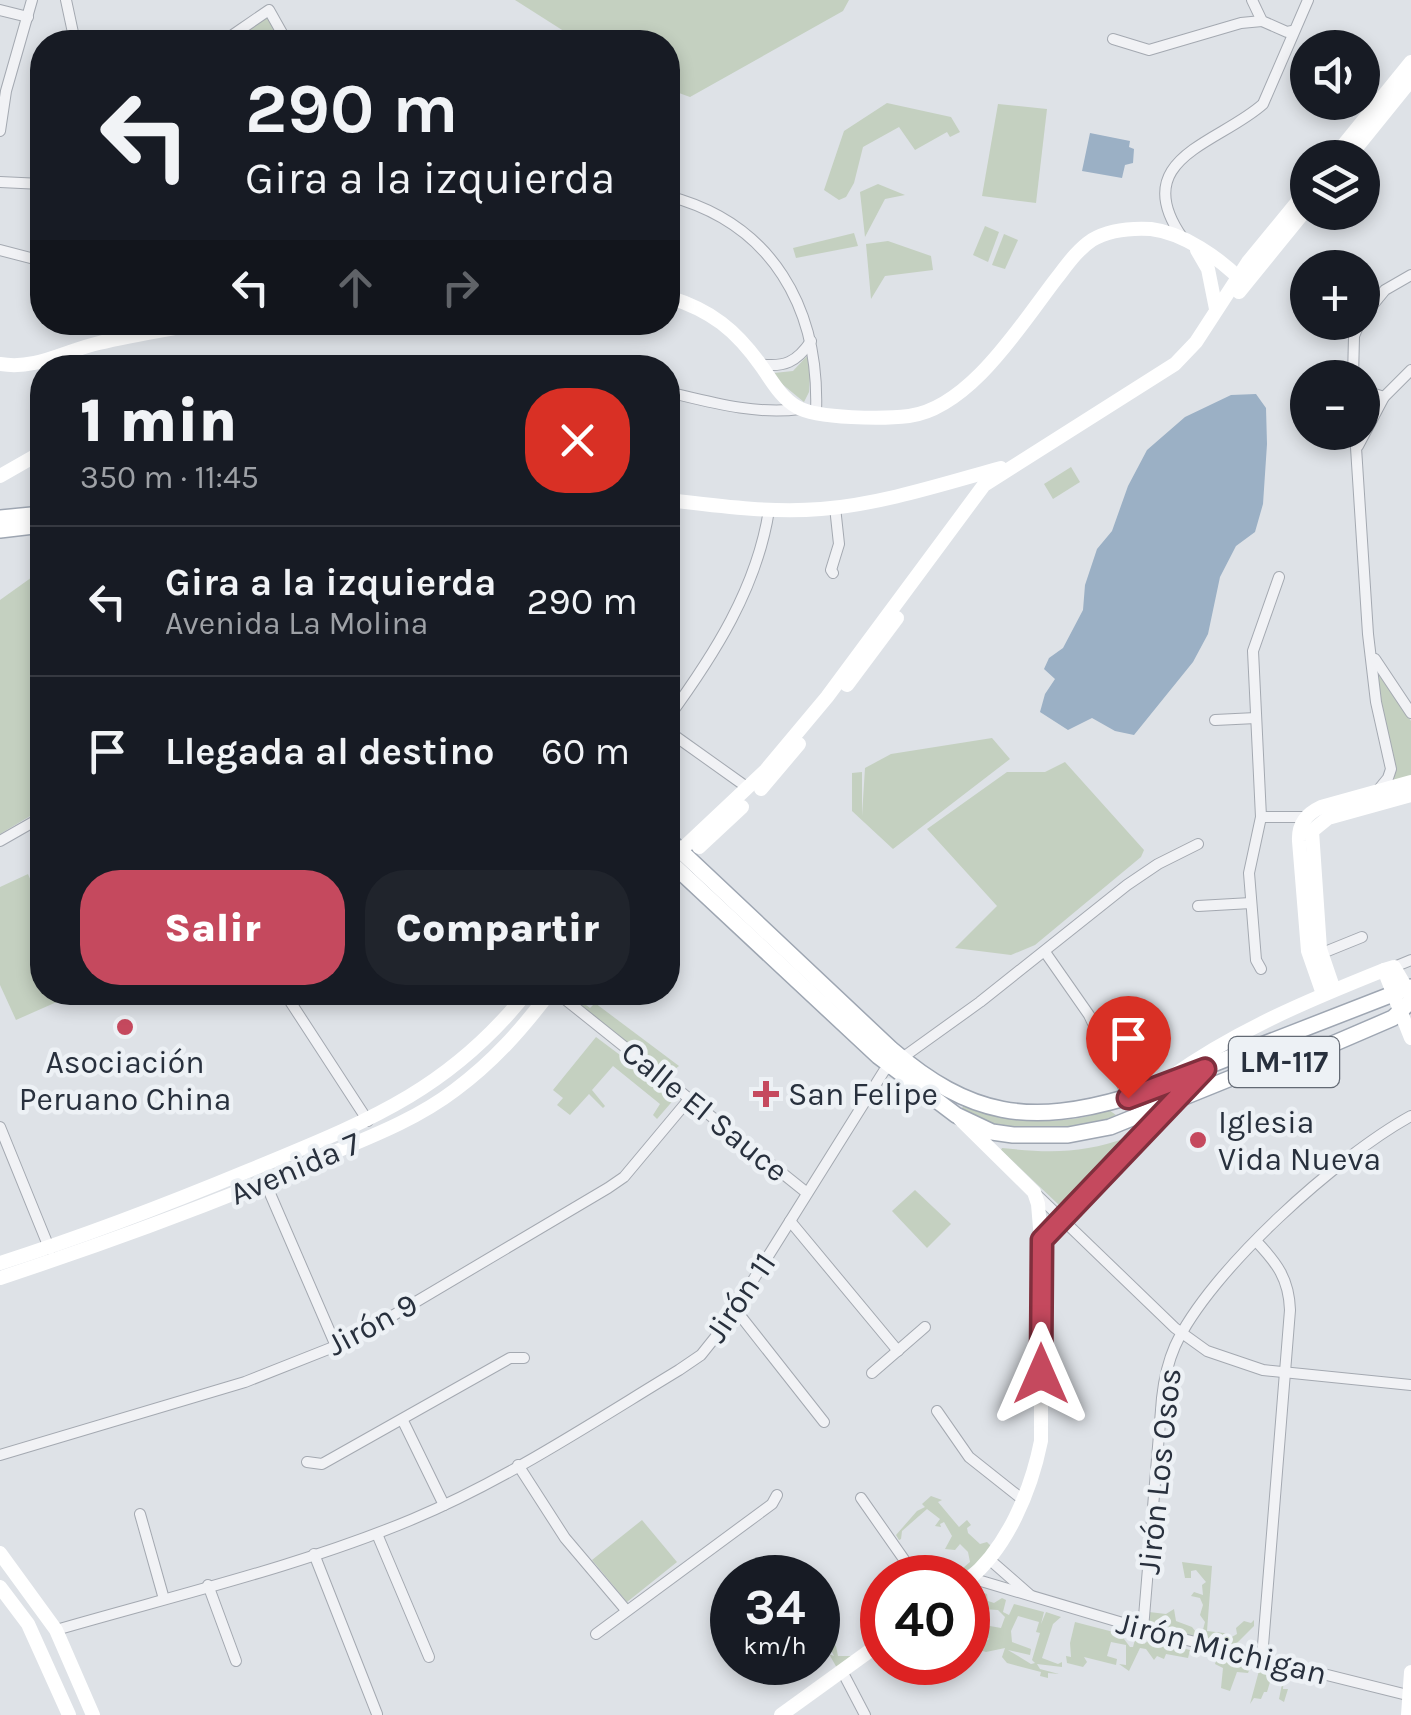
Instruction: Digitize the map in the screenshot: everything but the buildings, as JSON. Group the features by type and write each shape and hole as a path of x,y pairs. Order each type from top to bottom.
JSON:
{"main road":[{"path":"0,518 30,515"},
{"path":"0,530 30,526"},
{"name":"LM-117","path":"680,863 956,1115 992,1132 1013,1136 1068,1136 1110,1127 1164,1108 1236,1076 1328,1046 1393,1018 1405,996"},
{"name":"LM-117","path":"895,1062 966,1099 1026,1114 1088,1109 1157,1088 1405,996"}],"street":[{"path":"0,130 6,91 32,0"},
{"path":"66,0 72,30"},
{"path":"1293,30 1308,0"},
{"path":"1252,3 1262,21"},
{"path":"1241,23 1252,3"},
{"path":"0,10 28,17"},
{"path":"241,30 268,10 281,30"},
{"path":"1113,39 1149,50 1241,23 1262,21 1290,31"},
{"path":"1215,313 1208,269 1167,210 1167,188 1174,167 1187,152 1250,116 1263,104 1290,36"},
{"path":"1349,140 1410,69"},
{"path":"1361,140 1410,69"},
{"path":"0,182 30,183"},
{"path":"680,200 702,206 740,227 759,244 784,278 811,340 816,365 816,413"},
{"path":"680,851 779,770 864,664 980,501 1039,459 1182,370 1204,348 1242,267 1266,249 1290,215"},
{"path":"680,851 748,788 827,696 974,496 994,476 1175,364 1196,342 1236,283 1290,224"},
{"path":"680,394 756,409 910,416 926,411 947,400 981,372 1088,243 1100,236 1138,228 1161,230 1188,242 1236,283"},
{"path":"0,250 30,257"},
{"path":"1380,298 1411,275"},
{"path":"1212,282 1236,283"},
{"path":"680,301 714,314 731,328 786,399 800,409"},
{"path":"61,355 76,348 142,335"},
{"path":"759,364 776,367 790,363 802,355 811,340"},
{"path":"0,364 30,365"},
{"path":"1316,951 1312,830 1345,806 1383,786 1391,768 1376,702 1356,452 1384,397 1411,370"},
{"path":"1380,396 1384,397"},
{"path":"0,476 30,459"},
{"path":"680,501 770,510 835,507 1039,459"},
{"path":"966,478 974,496"},
{"path":"833,574 840,544 835,507"},
{"path":"680,702 726,631 754,574 770,510"},
{"path":"1261,970 1256,960 1249,872 1261,817 1253,651 1279,578"},
{"path":"1371,654 1411,712"},
{"path":"1376,702 1385,694 1396,694"},
{"path":"1215,720 1256,718"},
{"path":"680,739 748,788"},
{"path":"1374,792 1411,782"},
{"path":"1329,992 1316,951 1299,833 1306,817 1321,807 1411,795"},
{"path":"1261,817 1306,817"},
{"path":"0,841 30,824"},
{"name":"Jirón 11","path":"56,1630 377,1534 444,1505 679,1370 701,1354 735,1309 852,1117 895,1062 965,1014 1126,885 1198,844"},
{"path":"1198,906 1251,902"},
{"path":"1316,951 1362,938"},
{"path":"1045,952 1089,1015 1128,1098"},
{"path":"1157,1088 1214,1047 1329,992 1411,960"},
{"path":"1389,968 1405,996 1411,1038"},
{"path":"292,1005 368,1121"},
{"name":"Avenida 7","path":"0,1263 50,1246 104,1236 265,1182 346,1139 368,1121 443,1076 496,1030 516,1005"},
{"name":"Avenida 7","path":"0,1278 346,1139 426,1111 454,1092 512,1040 542,1005"},
{"name":"Calle El Sauce","path":"570,1005 808,1192"},
{"path":"1042,1240 1205,1069"},
{"name":"Jirón 9","path":"0,1455 245,1382 336,1346 608,1188 624,1176 690,1098"},
{"path":"956,1115 1182,1334 1228,1360 1285,1372 1411,1385"},
{"name":"Jirón Los Osos","path":"1143,1629 1164,1384 1170,1358 1182,1334 1220,1280 1256,1241 1341,1162 1411,1116"},
{"path":"0,1126 50,1246 42,1264"},
{"path":"265,1182 336,1346"},
{"path":"990,1560 1022,1499 1040,1441 1042,1240 1034,1192"},
{"path":"790,1220 898,1351"},
{"path":"1256,1241 1278,1264 1286,1282 1290,1310 1262,1658"},
{"path":"735,1309 824,1422"},
{"path":"872,1373 925,1328"},
{"path":"306,1462 322,1464 510,1358 524,1358"},
{"path":"936,1411 969,1457 1022,1499"},
{"path":"403,1421 444,1505"},
{"path":"518,1464 565,1538 626,1610"},
{"path":"596,1634 772,1504 777,1495"},
{"path":"861,1498 901,1555"},
{"path":"140,1514 164,1598"},
{"path":"377,1534 429,1657"},
{"path":"0,1553 56,1630 92,1715"},
{"path":"314,1554 377,1714"},
{"name":"Jirón Michigan","path":"990,1560 1034,1598"},
{"name":"Jirón Michigan","path":"990,1585 1143,1629 1410,1696"},
{"path":"208,1586 236,1660"},
{"path":"0,1587 28,1624 69,1715"},
{"path":"780,1715 860,1658"},
{"path":"842,1671 864,1715"},
{"path":"1408,1715 1411,1672"}],"green space":[{"path":"515,0 849,0 843,11 690,97 680,93 680,30 562,30"},
{"path":"268,15 275,30 248,30"},
{"path":"887,103 951,117 960,132 950,137 947,132 915,150 899,127 863,147 854,183 846,197 839,200 824,190 844,131"},
{"path":"998,104 1047,109 1036,203 982,196"},
{"path":"878,184 905,195 885,199 865,237 860,192"},
{"path":"985,226 999,232 988,262 973,255"},
{"path":"854,233 858,246 796,258 793,248"},
{"path":"1004,234 1018,240 1005,269 992,265"},
{"path":"888,241 931,256 933,270 885,276 871,299 866,244"},
{"path":"807,356 811,358 809,392 804,402 774,373 793,371"},
{"path":"1071,467 1080,482 1053,499 1044,484"},
{"path":"30,579 30,816 0,834 0,600"},
{"path":"1376,671 1411,721 1411,776 1390,783 1394,756 1385,729"},
{"path":"992,738 1010,759 893,849 852,811 852,773 862,772 862,816 865,768 891,754"},
{"path":"1065,762 1144,850 1141,857 1035,945 1011,955 955,948 997,906 927,829 1007,772 1045,772"},
{"path":"28,874 30,1005 50,1005 16,1020 0,985 0,887"},
{"path":"577,1005 598,1005 679,1066 667,1075"},
{"path":"596,1037 676,1097 657,1119 653,1115 660,1104 613,1066 592,1090 603,1108 589,1094 570,1115 557,1105 563,1098 553,1090"},
{"path":"963,1106 1036,1120 1072,1119 1109,1110 1116,1115 1093,1126 1019,1131 988,1126 961,1111"},
{"path":"1131,1139 1064,1205 1059,1205 1001,1150 1080,1149"},
{"path":"915,1190 951,1224 927,1248 892,1211"},
{"path":"931,1496 942,1500 938,1502 959,1527 967,1520 971,1525 968,1533 980,1544 987,1542 992,1547 986,1555 969,1555 960,1544 955,1550 945,1549 952,1536 944,1522 941,1527 935,1526 940,1519 927,1509 902,1531 899,1540 896,1535 925,1507 922,1504"},
{"path":"642,1520 677,1562 627,1602 592,1560"},
{"path":"1182,1562 1212,1566 1207,1631 1224,1633 1230,1638 1244,1621 1254,1620 1254,1626 1235,1645 1201,1637 1205,1622 1200,1615 1203,1605 1200,1598 1191,1596 1194,1592 1203,1595 1202,1585 1206,1582 1196,1570 1191,1571 1191,1578 1185,1578"},
{"path":"1002,1598 1006,1600 1003,1612 1009,1615 1014,1604 1044,1612 1041,1624 1046,1612 1061,1617 1053,1624 1042,1658 1062,1662 1062,1667 1037,1664 1040,1669 1059,1674 1040,1676 1041,1672 1007,1663 1002,1657 1005,1648 990,1651 990,1626 1001,1628 1005,1617 998,1610 990,1609 990,1602","holes":["1018,1616 1039,1622 1036,1632 1040,1633 1032,1660 1035,1663 1008,1650 1030,1655 1031,1649 1012,1642 1011,1631"]},
{"path":"1174,1609 1176,1621 1192,1627 1199,1636 1197,1640 1177,1630 1170,1632 1168,1624 1158,1629 1144,1623 1149,1612 1166,1614"},
{"path":"1075,1622 1125,1635 1130,1647 1136,1636 1144,1638 1144,1644 1152,1638 1163,1640 1190,1650 1188,1658 1166,1654 1164,1659 1157,1656 1154,1660 1146,1649 1140,1648 1129,1671 1119,1664 1126,1665 1126,1645 1111,1642 1107,1656 1117,1659 1116,1665 1084,1657 1087,1662 1083,1667 1067,1663"},
{"path":"840,1656 854,1656 840,1666"},
{"path":"1217,1658 1251,1666 1248,1673 1237,1672 1230,1691 1221,1688 1223,1668 1215,1664"},
{"path":"1260,1667 1284,1676 1283,1689 1288,1689 1284,1702 1279,1699 1282,1684 1270,1682 1261,1699 1254,1698 1250,1704"}],"water":[{"path":"1090,133 1130,141 1133,163 1125,165 1122,178 1082,171"},
{"path":"1256,394 1266,408 1263,504 1255,532 1236,546 1220,577 1208,634 1193,662 1134,735 1115,731 1092,718 1068,730 1040,712 1055,679 1044,669 1049,658 1063,648 1083,610 1085,585 1097,549 1112,531 1128,486 1147,450 1185,417 1231,395"}],"place":[{"name":"Asociación Peruano China","path":"125,1027"},
{"name":"San Felipe","path":"766,1094"},
{"name":"Iglesia Vida Nueva","path":"1198,1140"}],"route":[{"path":"1041,1374 1042,1240 1205,1069 1128,1098"}]}
